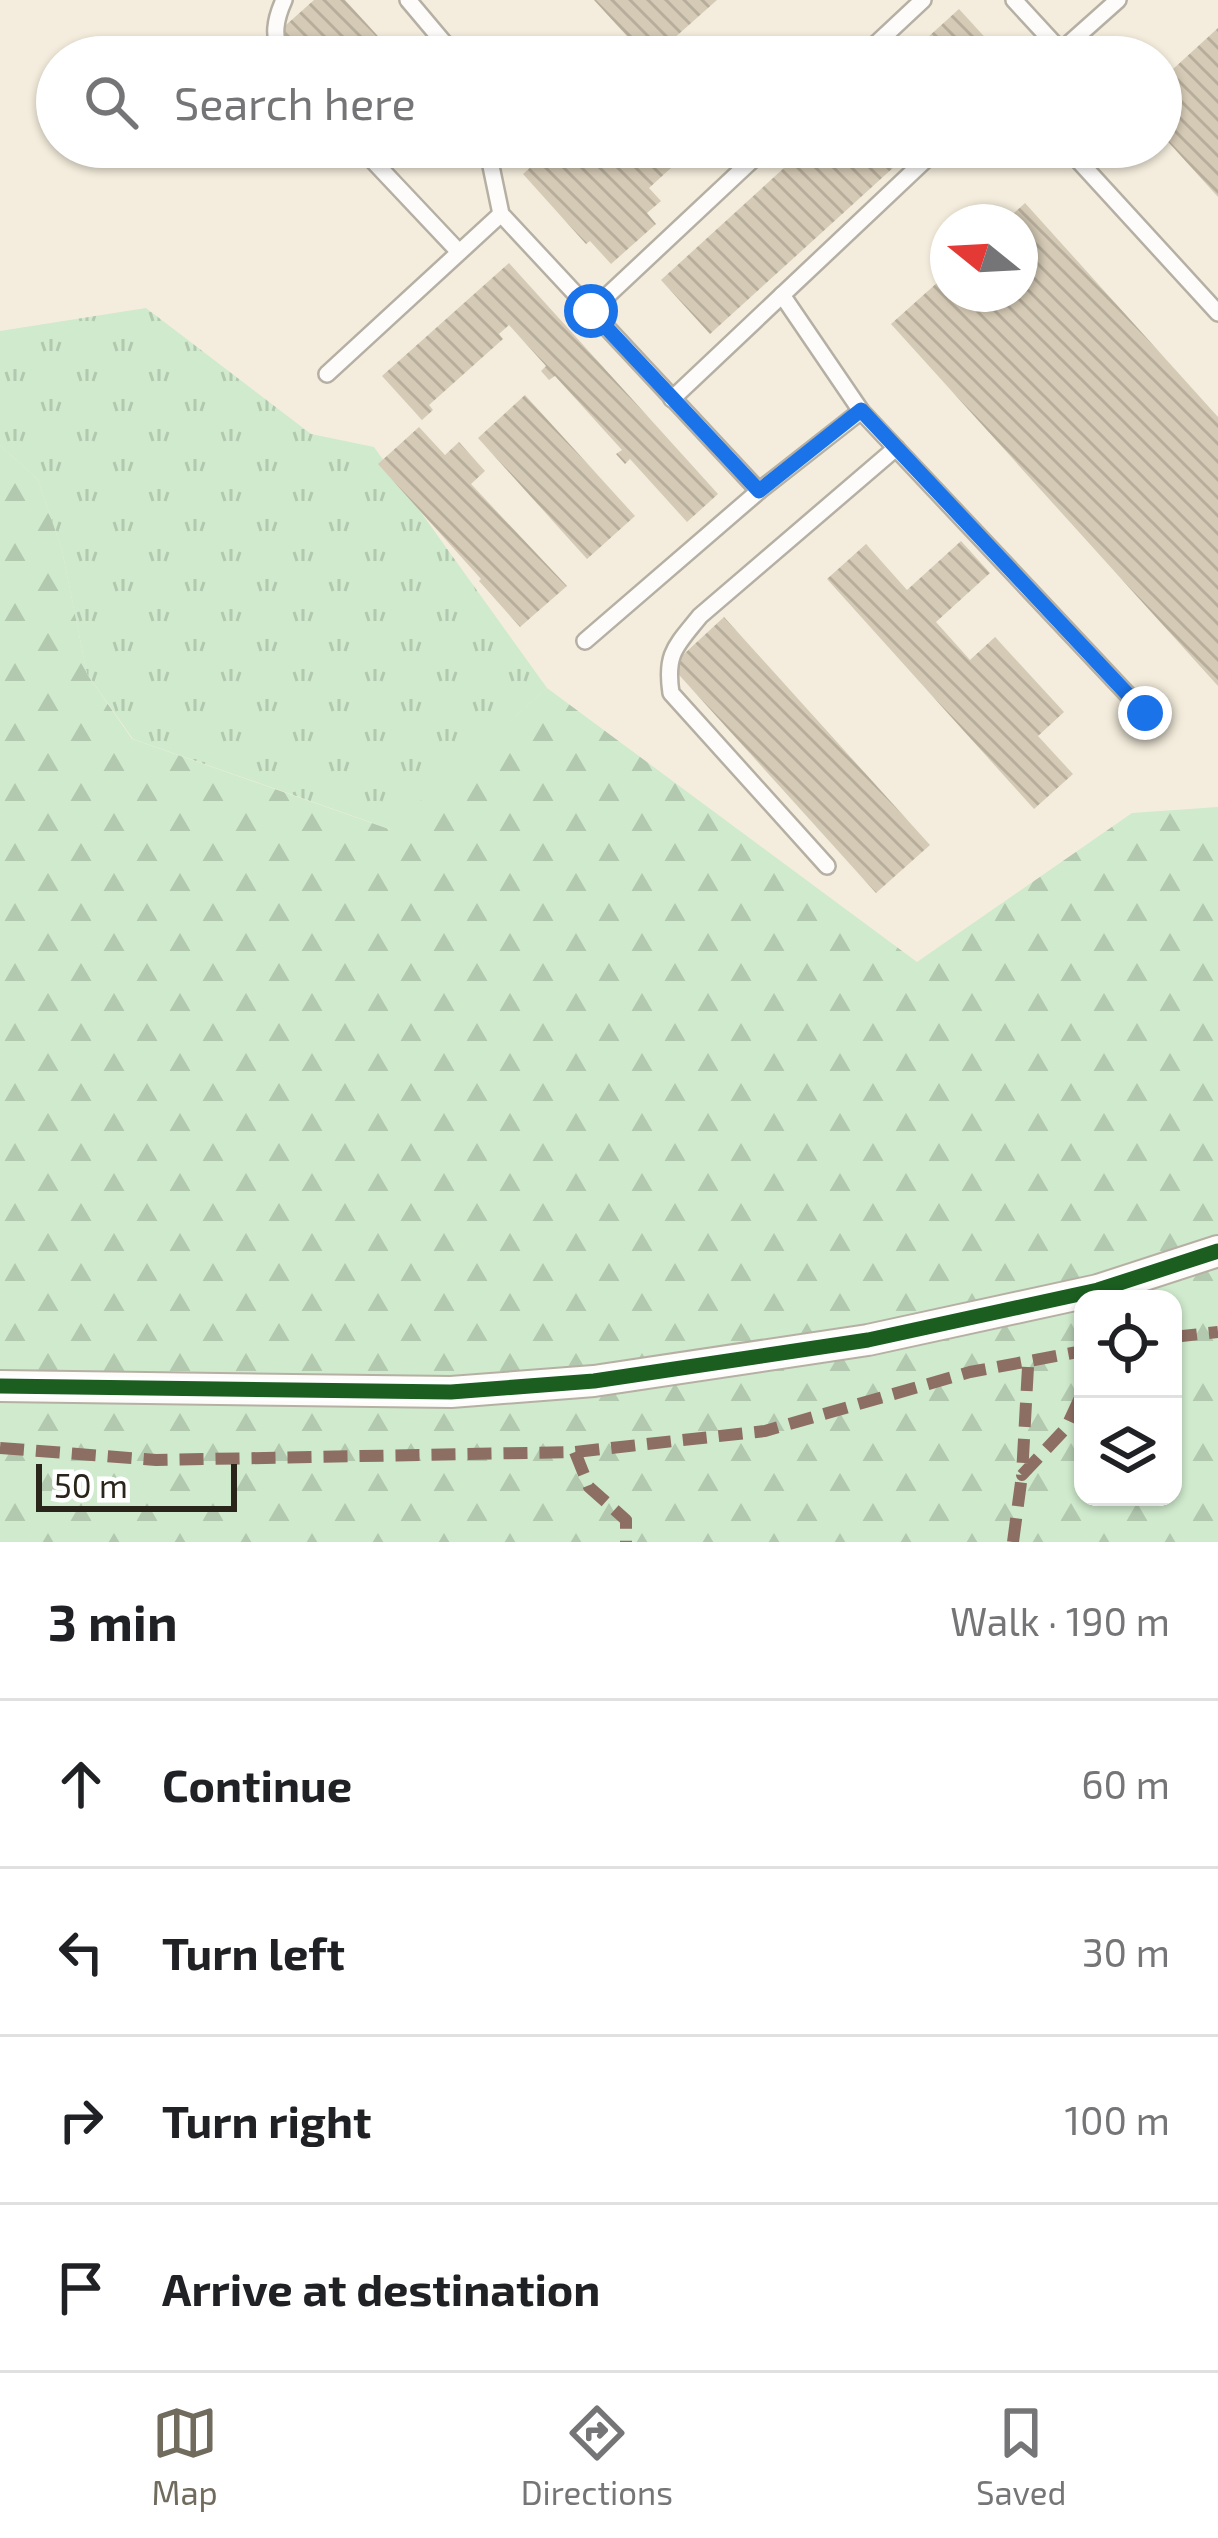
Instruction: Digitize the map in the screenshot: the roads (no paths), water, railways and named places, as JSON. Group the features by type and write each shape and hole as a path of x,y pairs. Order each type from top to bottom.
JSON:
{"street":[{"path":"0,1386 451,1392 594,1381 868,1340 1098,1290 1218,1251"}],"lane":[{"path":"275,36 275,20 284,0"},
{"path":"408,0 439,36"},
{"path":"884,36 922,0"},
{"path":"1014,0 1043,36"},
{"path":"1078,36 1118,0"},
{"path":"380,168 459,252"},
{"path":"491,168 501,214 759,491"},
{"path":"591,311 744,168"},
{"path":"672,399 917,168"},
{"path":"1085,168 1218,313"},
{"path":"327,374 501,214"},
{"path":"782,295 861,410 1145,713"},
{"path":"584,640 861,410"},
{"path":"826,866 671,693 667,666 676,645 700,616 896,448"}]}
